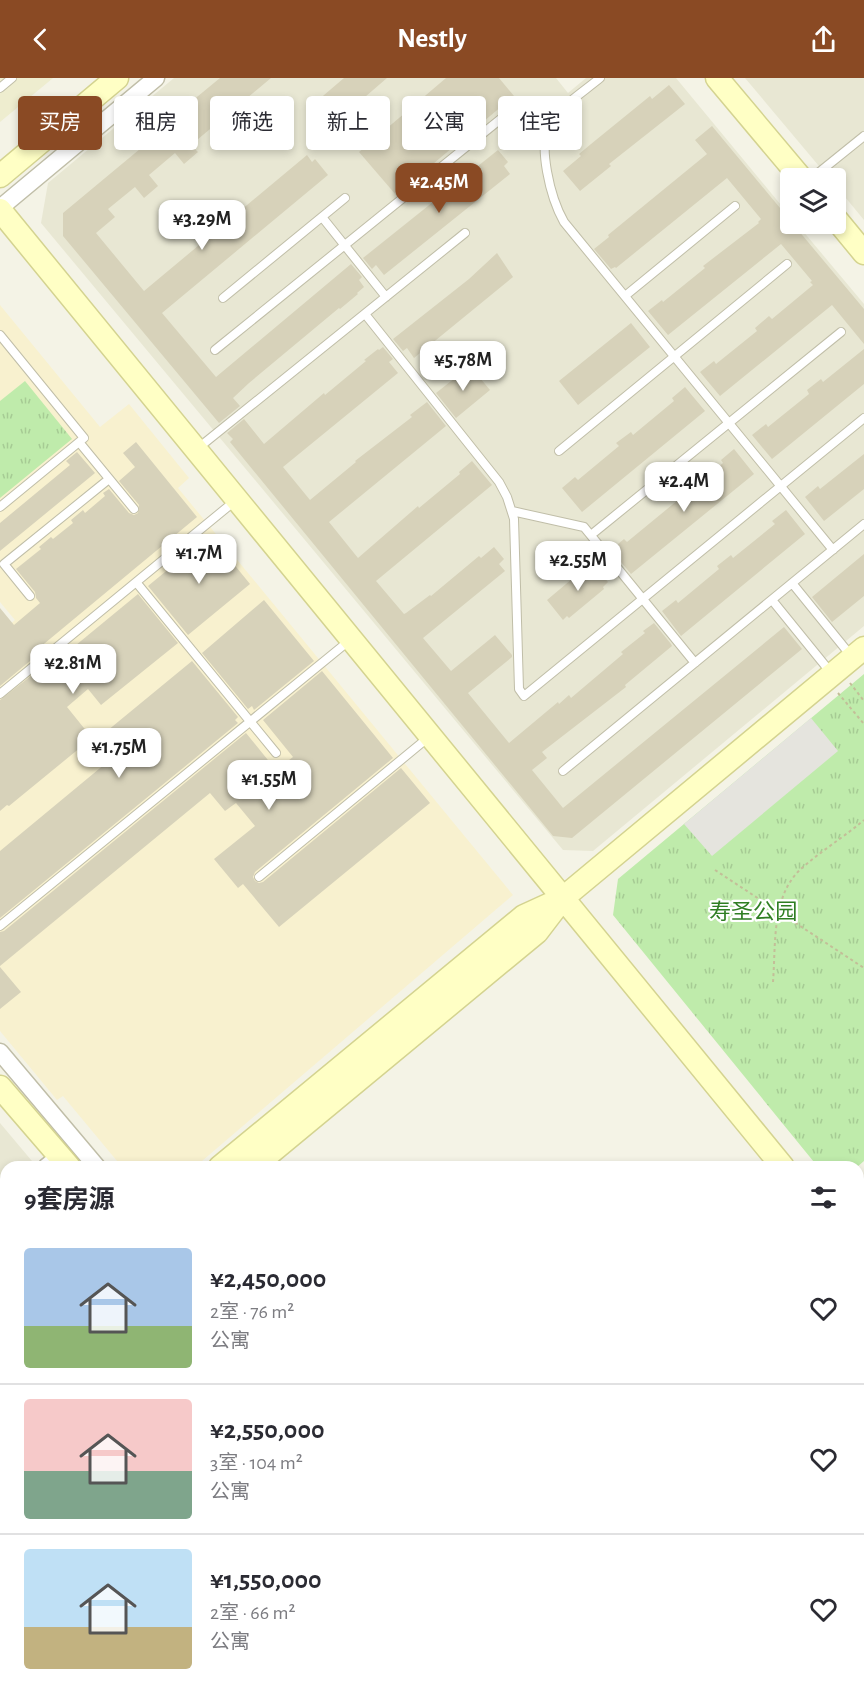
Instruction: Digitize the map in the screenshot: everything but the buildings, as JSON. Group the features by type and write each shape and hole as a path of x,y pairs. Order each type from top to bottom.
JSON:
{"street":[{"path":"0,176 117,78"},
{"path":"156,78 0,209 778,1161"},
{"path":"717,78 793,168"},
{"path":"846,230 862,247"},
{"path":"260,1161 537,932 563,898 843,666"},
{"path":"227,1161 524,915 563,898"},
{"path":"0,1052 92,1161"},
{"path":"0,1087 56,1161"}],"lane":[{"path":"0,88 12,78"},
{"path":"600,78 552,118 546,132 544,151 557,211 833,550"},
{"path":"214,350 498,121"},
{"path":"824,168 864,136"},
{"path":"223,298 345,198"},
{"path":"625,297 735,206"},
{"path":"322,217 386,297"},
{"path":"196,450 465,233"},
{"path":"559,452 787,264"},
{"path":"365,314 499,482 512,511 519,689 524,696 864,418"},
{"path":"591,535 841,332"},
{"path":"0,336 84,438 0,507"},
{"path":"79,442 134,509"},
{"path":"30,596 4,564 109,478"},
{"path":"0,694 237,499"},
{"path":"512,511 584,527 695,663"},
{"path":"563,771 864,524"},
{"path":"136,582 276,753"},
{"path":"792,583 843,666"},
{"path":"772,600 843,666"},
{"path":"0,926 351,639"},
{"path":"259,877 430,736"}],"path":[{"path":"843,666 864,700"},
{"path":"843,666 864,724"},
{"path":"773,982 778,912 786,888 801,869 864,820"},
{"path":"715,870 864,968"}],"shaded area":[{"path":"0,78 53,78 31,96 18,96 18,107 0,122"},
{"path":"174,78 556,78 568,93 586,78 676,78 780,204 780,234 805,234 864,304 864,626 593,851 563,850 41,223 48,183 88,150 102,150 102,138 114,128 114,150 198,150 198,96 152,96"},
{"path":"745,78 864,78 864,220 846,198 846,168 821,168"},
{"path":"0,305 100,427 129,404 189,478 178,488 513,895 202,1161 117,1161 63,1096 57,1100 0,1031 0,633 15,620 0,602"},
{"path":"811,718 838,751 712,856 684,824"},
{"path":"0,1123 32,1161 0,1161"}],"green space":[{"path":"25,381 72,439 0,498 0,401"},
{"name":"寿圣公园","path":"864,674 864,1161 813,1161 613,915 618,879"}]}
